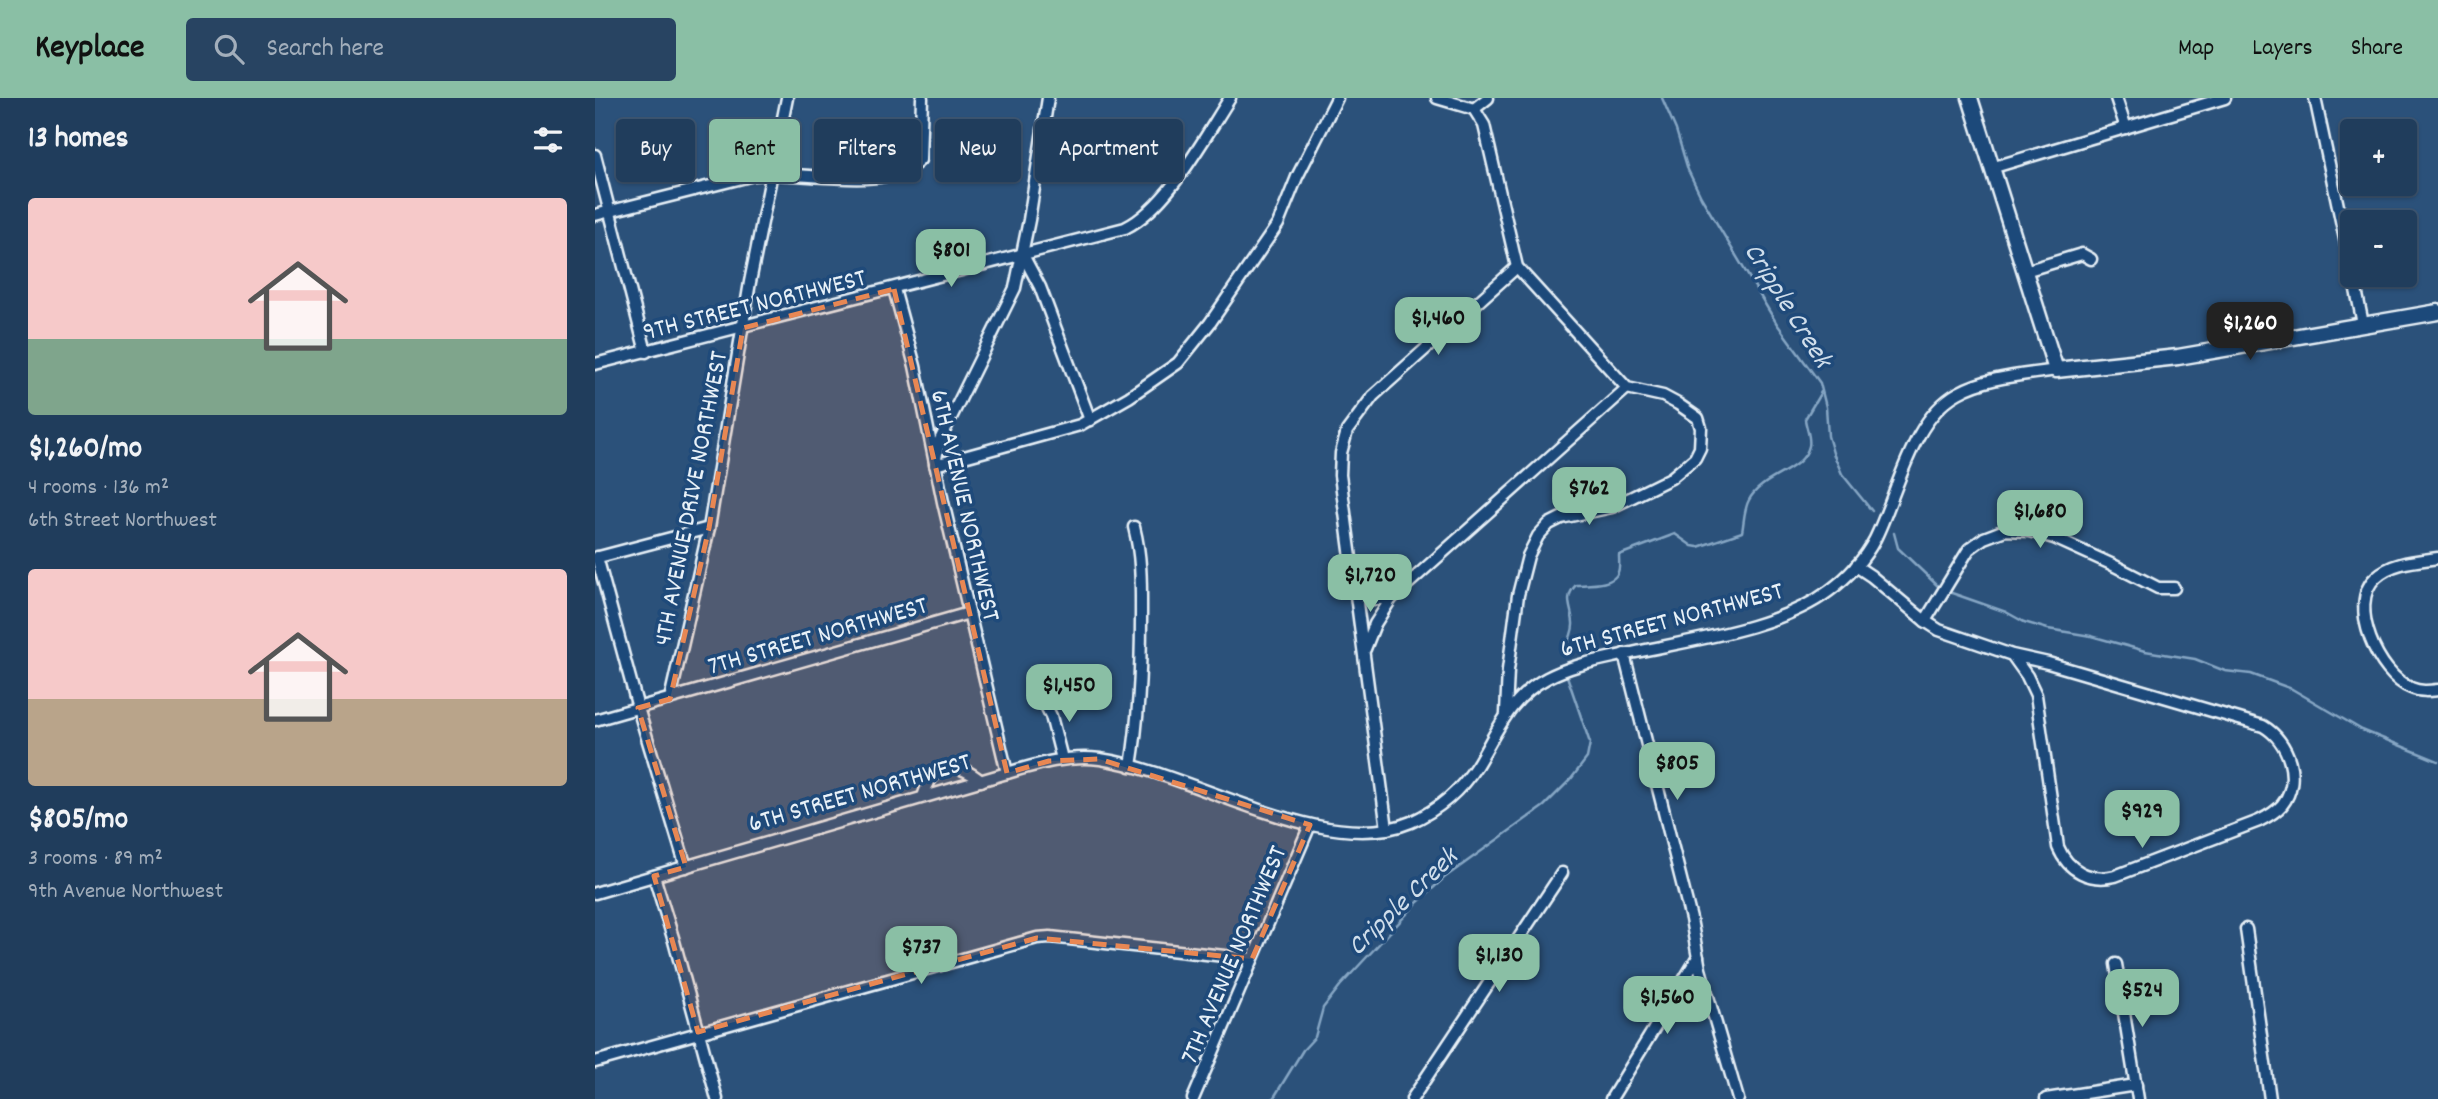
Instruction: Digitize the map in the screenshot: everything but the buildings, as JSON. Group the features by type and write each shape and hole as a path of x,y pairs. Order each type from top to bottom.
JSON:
{"main road":[{"path":"1970,98 2056,370"},
{"name":"6TH STREET NORTHWEST","path":"2056,370 2178,357 2438,312"}],"street":[{"name":"4TH AVENUE DRIVE NORTHWEST","path":"783,119 787,98"},
{"path":"800,175 866,179 904,172 920,160 922,98"},
{"path":"1048,98 1023,255 1014,288 939,442 935,466 1090,420 1174,368 1192,347 1278,224 1297,177 1337,98"},
{"name":"9TH STREET NORTHWEST","path":"595,364 1125,228 1146,215 1171,187 1230,98"},
{"path":"1437,98 1474,109 1486,132 1517,267 1627,388 1663,396 1698,418 1701,428 1699,449 1688,465 1657,487 1627,501 1560,518 1549,524 1532,545 1518,595 1508,670 1506,713"},
{"path":"1474,109 1488,98"},
{"path":"2116,98 2126,128"},
{"path":"1991,168 2225,98"},
{"path":"2315,98 2340,216"},
{"path":"595,155 646,352"},
{"path":"595,215 726,182"},
{"name":"4TH AVENUE DRIVE NORTHWEST","path":"670,699 709,528 770,182"},
{"path":"2025,271 2082,254 2091,258"},
{"path":"1023,255 1040,287 1090,420"},
{"path":"1387,829 1340,475 1344,439 1353,422 1381,388 1517,267"},
{"path":"2355,287 2363,324"},
{"name":"6TH AVENUE NORTHWEST","path":"894,289 915,366 935,466 1007,773"},
{"name":"6TH STREET NORTHWEST","path":"595,893 1062,759 1099,759 1131,766 1310,825 1349,832 1387,829 1425,815 1453,794 1476,766 1506,713 1527,691 1548,677 1578,665 1783,617 1820,597 1856,566 1874,540 1926,422 1938,407 1977,385 2056,370"},
{"path":"1364,653 1375,624 1391,599 1627,388"},
{"path":"1131,766 1141,674 1141,564 1134,527"},
{"path":"686,867 596,558 709,528"},
{"path":"1925,621 1969,549 1984,538 2005,530 2029,531 2054,538 2158,588 2174,588"},
{"path":"2438,558 2405,564 2374,578 2367,590 2364,608 2365,619 2382,664 2396,679 2412,689 2438,690"},
{"path":"1856,566 1925,621 1942,631 2012,655 2048,663 2263,726 2284,746 2290,762 2290,783 2284,801 2275,811 2259,821 2115,876 2094,877 2081,873 2069,865 2058,847 2036,695 2012,655"},
{"path":"1355,593 1370,599 1391,599"},
{"name":"7TH STREET NORTHWEST","path":"595,720 969,613"},
{"path":"1624,654 1691,919 1698,957 1738,1099"},
{"path":"1043,701 1051,716 1062,759"},
{"path":"923,797 927,783 936,772 950,767 968,770 981,781"},
{"name":"7TH AVENUE NORTHWEST","path":"1193,1099 1310,825"},
{"path":"1412,1099 1562,873"},
{"path":"654,876 717,1099"},
{"path":"2246,929 2270,1099"},
{"path":"595,1062 1037,938 1049,937 1252,959"},
{"path":"1611,1099 1698,957"},
{"path":"2116,964 2139,1099"},
{"path":"2046,1099 2136,1085"}],"highlighted area":[{"path":"894,289 1007,773 1049,761 1099,759 1310,825 1252,959 1037,938 698,1032 654,876 686,867 638,708 670,699 709,528 743,328"}],"waterway":[{"name":"Cripple Creek","path":"1662,98 1676,130 1688,170 1701,197 1777,324 1820,383 1833,453 1842,474 1872,511"},
{"name":"Cripple Creek","path":"1562,656 1573,627 1569,603 1572,590 1576,585 1611,580 1619,570 1619,555 1675,534 1698,547 1742,532 1746,507 1755,492 1791,468 1805,455 1809,446 1805,419 1821,392"},
{"path":"1894,533 1898,548 1940,588"},
{"path":"1946,591 2048,629 2091,636 2145,651 2195,659 2225,671 2251,674 2292,689 2362,730 2438,761"},
{"name":"Cripple Creek","path":"1273,1099 1303,1050 1315,1037 1323,1008 1340,986 1418,902 1444,878 1544,806 1587,758 1590,743 1567,676"}]}
